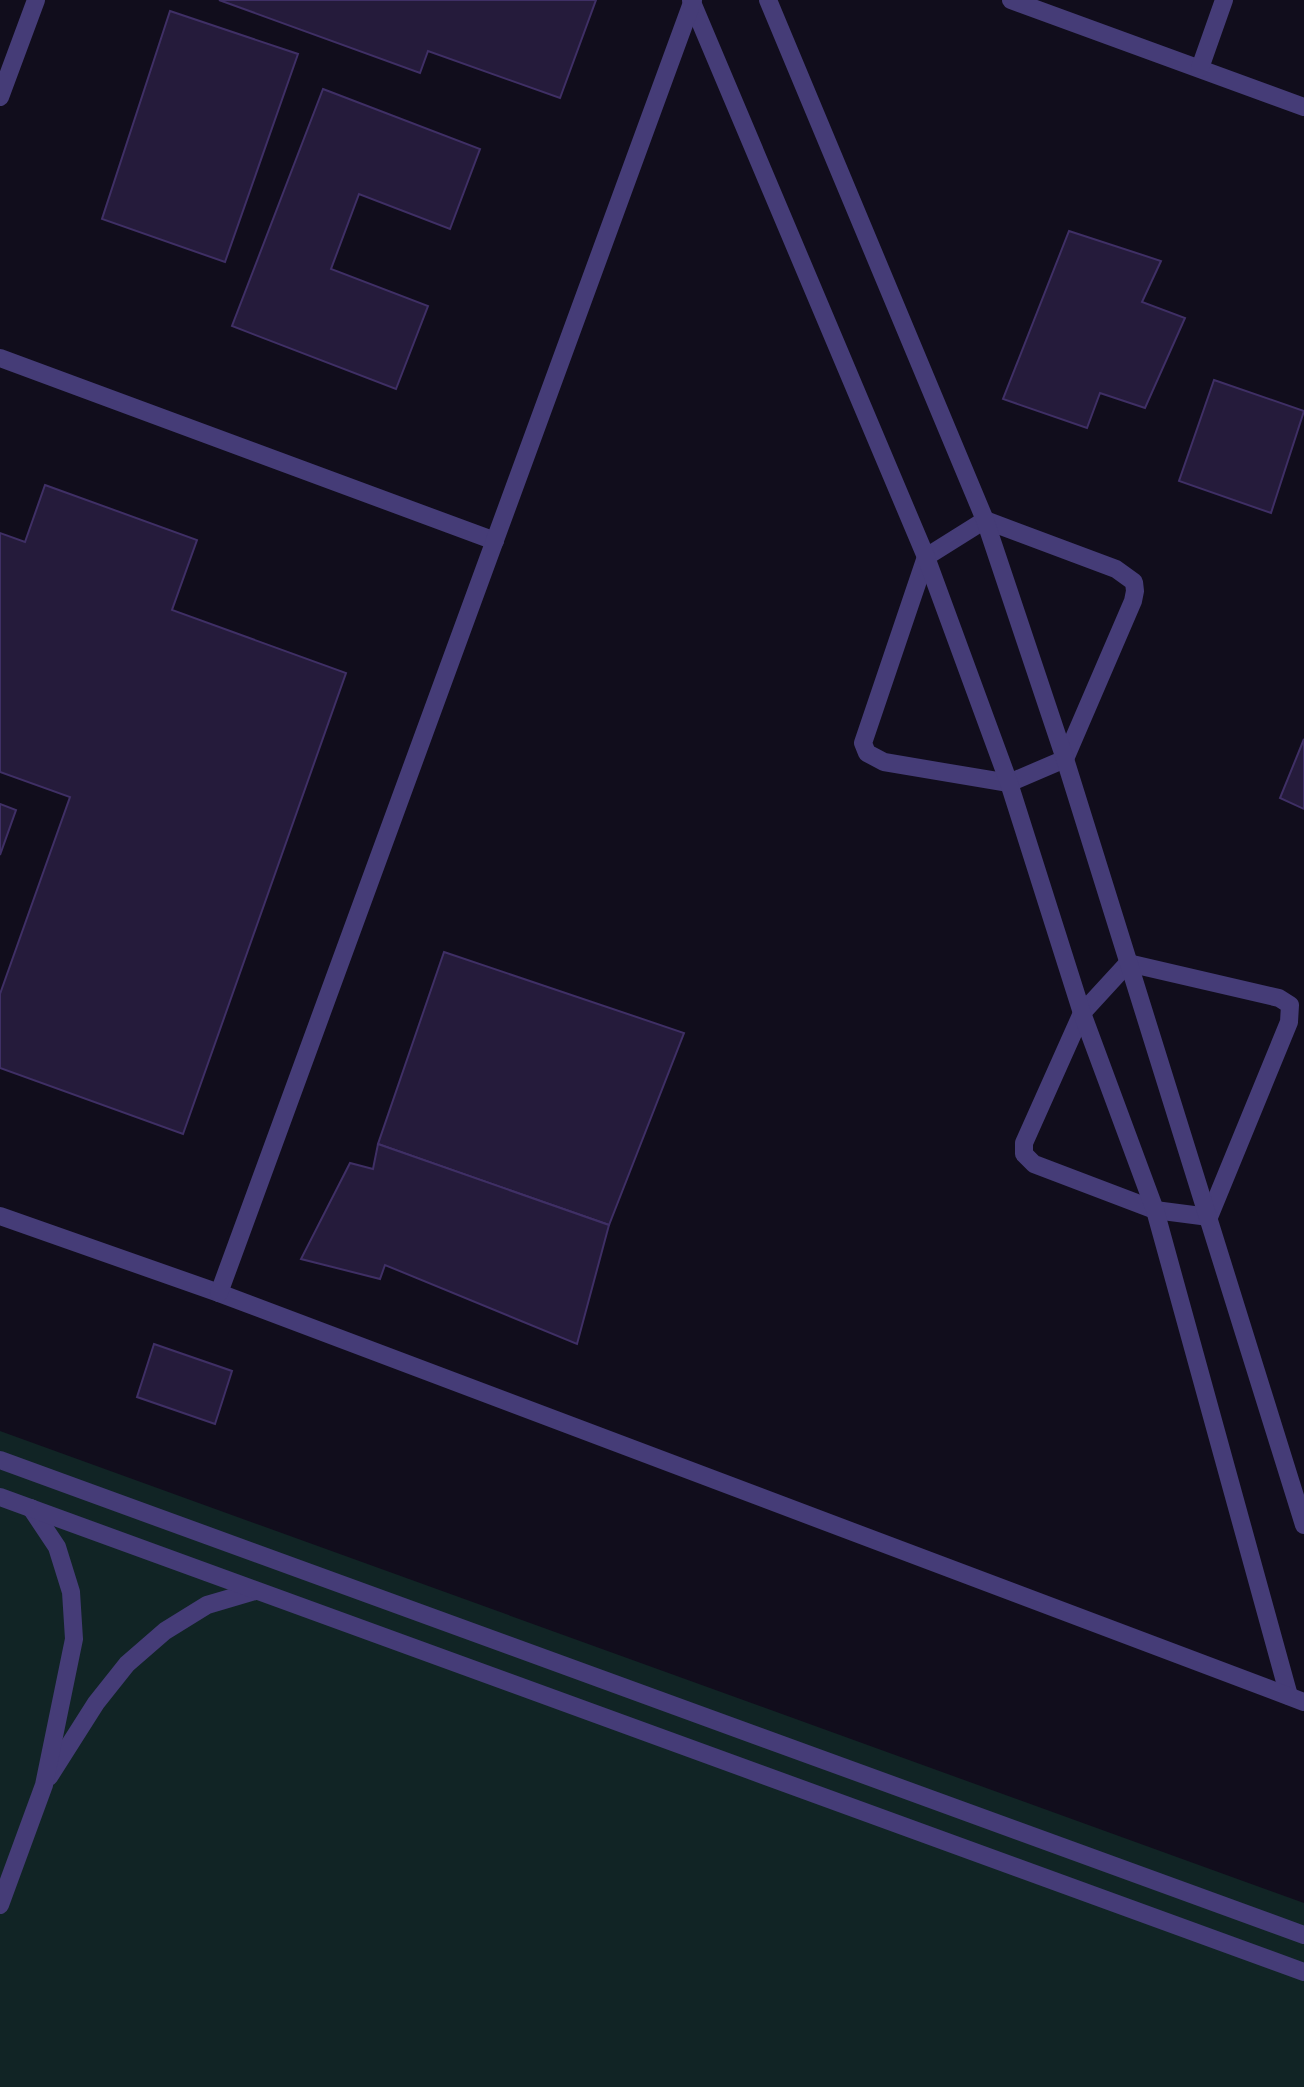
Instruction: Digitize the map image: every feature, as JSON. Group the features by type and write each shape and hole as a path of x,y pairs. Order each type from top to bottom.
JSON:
{"street":[{"path":"0,97 36,0"},
{"path":"768,0 985,520 1065,760 1304,1525"},
{"path":"1011,0 1304,107"},
{"path":"1200,68 1224,0"},
{"path":"219,1293 692,1"},
{"path":"692,1 926,558 1009,783 1082,1013 1155,1210 1296,1699"},
{"path":"0,358 495,541"},
{"path":"985,520 1116,569 1134,582 1135,591 1065,760 1009,783 884,762 867,753 863,743 926,558 985,520"},
{"path":"1128,963 1082,1013 1024,1143 1024,1154 1034,1164 1155,1210 1209,1217"},
{"path":"1128,963 1279,998 1290,1005 1289,1022 1209,1217"},
{"path":"0,1216 219,1293 1296,1699"},
{"path":"0,1460 1304,1935"},
{"path":"0,1497 1304,1972"},
{"path":"0,1905 44,1786 74,1639 71,1592 61,1558 57,1547 31,1508"},
{"path":"44,1786 96,1703 127,1664 164,1631 207,1605 255,1591"}],"green space":[{"path":"0,1431 1304,1903 1304,2087 0,2087"}],"building":[{"path":"219,0 596,0 560,98 428,51 420,73"},
{"path":"170,11 298,54 225,262 102,219"},
{"path":"323,89 480,149 450,229 359,194 331,269 428,306 396,389 232,326"},
{"path":"1069,231 1161,261 1142,302 1185,318 1145,408 1100,393 1087,428 1003,399"},
{"path":"1214,380 1304,411 1271,513 1179,481"},
{"path":"45,485 197,540 172,610 346,673 183,1134 0,1068 0,994 70,797 0,772 0,533 25,542"},
{"path":"1304,739 1304,809 1280,798"},
{"path":"0,804 16,810 0,855"},
{"path":"444,952 684,1033 609,1225 378,1144"},
{"path":"378,1144 609,1225 577,1344 385,1265 380,1279 301,1259 350,1163 373,1169"},
{"path":"154,1344 232,1371 215,1424 137,1397"}]}
